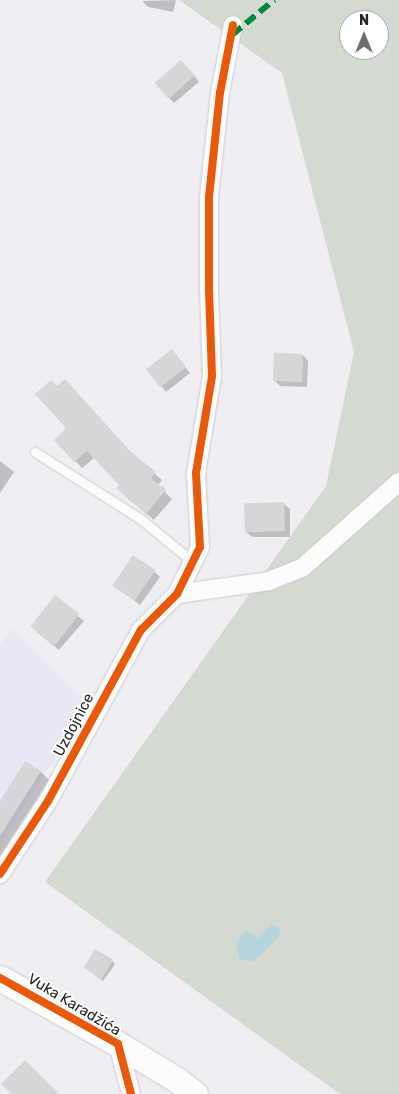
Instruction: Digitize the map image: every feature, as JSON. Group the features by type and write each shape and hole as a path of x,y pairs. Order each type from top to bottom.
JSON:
{"street":[{"name":"Uzdojnice","path":"0,874 48,801 141,630 177,594 200,547 196,473 212,376 209,289 209,196 220,93 233,25"},
{"path":"177,594 269,580 302,568 399,482"},
{"name":"Vuka Karadžića","path":"0,978 118,1044 195,1094"},
{"name":"Vuka Karadžića","path":"118,1044 131,1094"}],"lane":[{"path":"35,452 142,520 193,562"}],"shaded area":[{"path":"179,0 399,0 399,1094 340,1094 45,882 326,486 354,352 282,73"},
{"path":"12,629 89,704 0,845 0,644"}],"water":[{"path":"272,924 280,930 278,938 254,961 240,960 236,944 246,930 257,938"}],"building":[{"path":"181,60 195,76 168,99 155,83"},
{"path":"172,349 186,367 160,387 146,369"},
{"path":"274,353 303,354 302,382 273,381"},
{"path":"65,379 131,452 156,472 151,478 166,490 146,514 116,488 119,485 87,451 74,462 54,440 66,428 35,394 51,380 57,386"},
{"path":"284,502 285,531 245,532 244,503"},
{"path":"133,555 155,570 135,601 112,586"},
{"path":"55,595 79,614 55,646 30,627"},
{"path":"25,761 41,771 0,836 0,801"},
{"path":"95,949 113,960 102,979 84,968"},
{"path":"25,1060 59,1094 11,1094 1,1084"}],"marked path":[{"path":"232,35 274,0"}],"cycle path":[{"path":"0,874 48,801 141,630 177,594 200,547 196,473 212,376 209,289 209,197 220,93 233,25"},
{"path":"0,978 118,1044 131,1094"}]}
